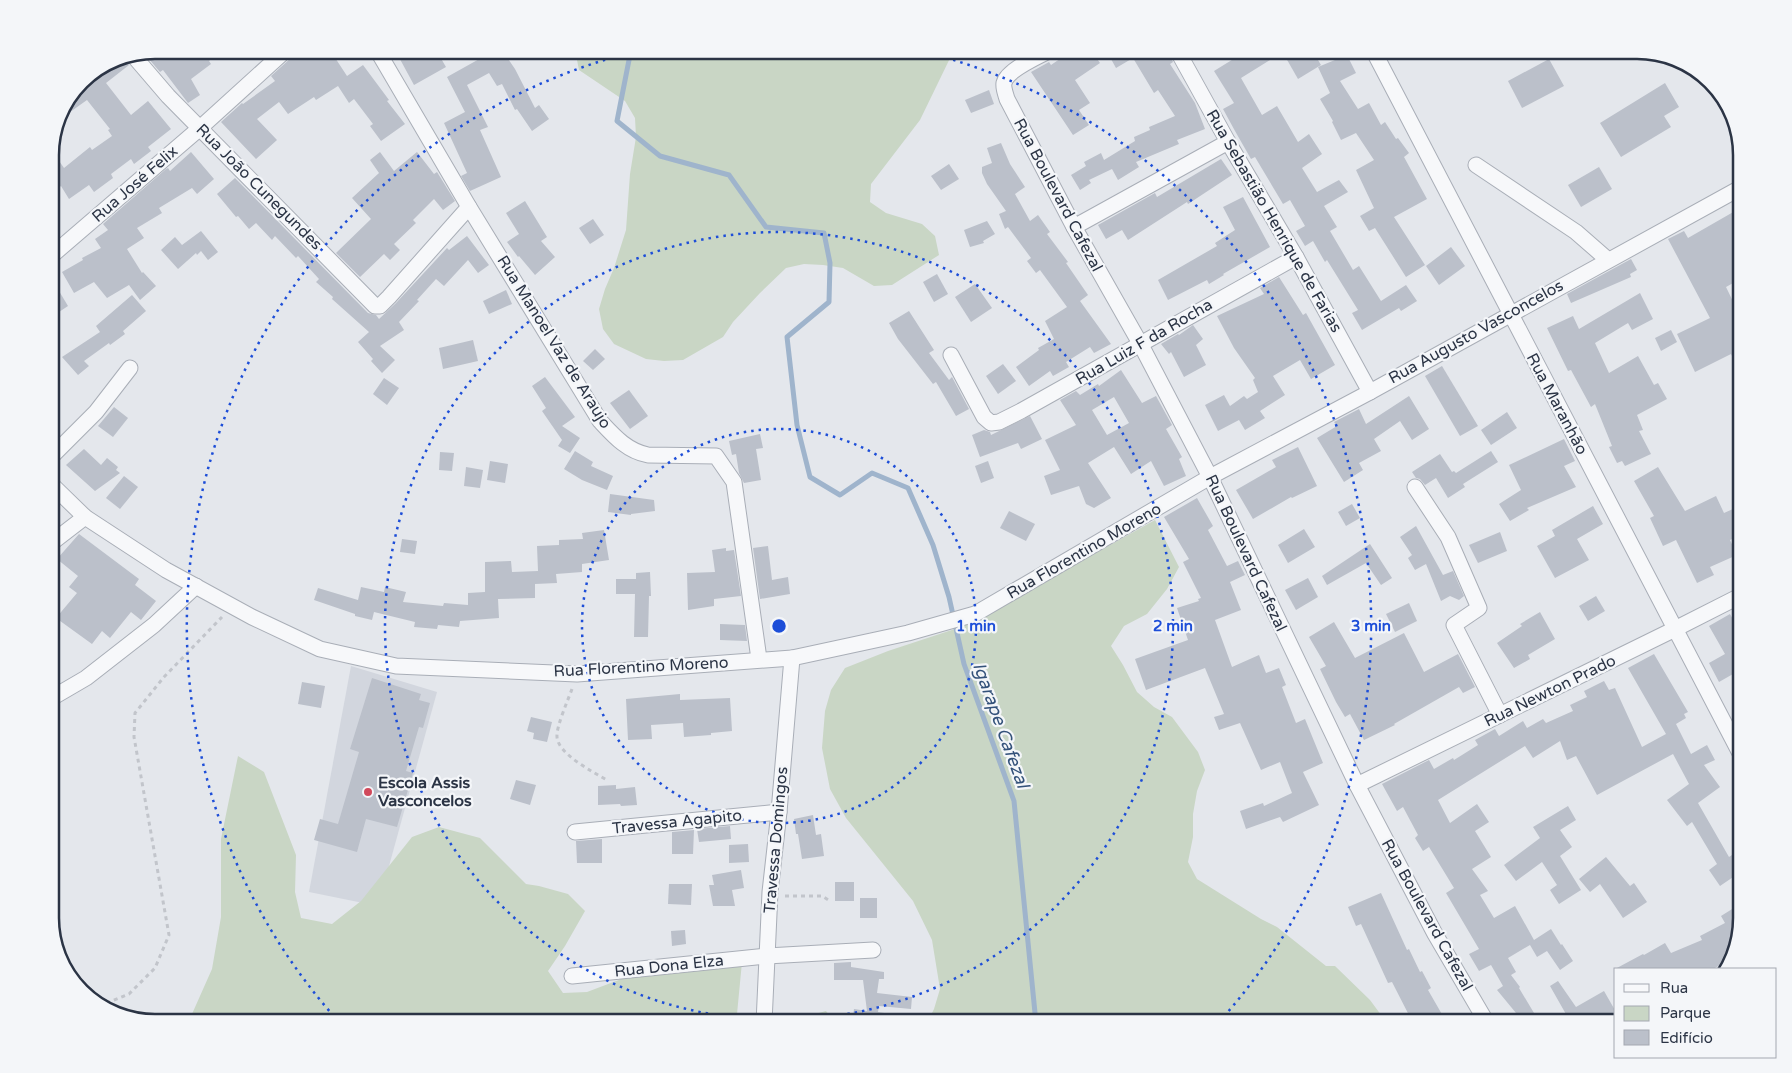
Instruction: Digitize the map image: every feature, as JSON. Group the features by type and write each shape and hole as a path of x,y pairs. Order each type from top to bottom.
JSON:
{"street":[{"name":"Rua José Felix","path":"59,249 200,128 276,59"},
{"name":"Rua Manoel Vaz de Araujo","path":"382,59 600,421 617,440 636,453 648,455 716,456 724,465 734,482 759,659"},
{"name":"Rua Boulevard Cafezal","path":"1034,59 1007,77 1004,85 1007,99 1074,228 1141,345 1210,477 1356,785 1435,934 1482,1014"},
{"name":"Rua Sebastião Henrique de Farias","path":"1182,59 1228,142 1296,257 1370,392"},
{"name":"Rua Maranhão","path":"1378,59 1733,741"},
{"name":"Rua João Cunegundes","path":"138,61 168,96 375,306 380,306 389,297 469,206"},
{"path":"1074,228 1228,142"},
{"path":"1476,165 1576,232 1608,260"},
{"name":"Rua Augusto Vasconcelos","path":"1210,477 1370,392 1733,192"},
{"name":"Rua Luiz F da Rocha","path":"951,355 984,417 991,423 999,422 1141,345 1296,257"},
{"path":"59,449 96,412 130,368"},
{"name":"Rua Florentino Moreno","path":"59,492 85,517 166,570 232,606 320,649 396,666 577,674 792,658 908,633 975,614 1210,477"},
{"path":"1416,487 1448,537 1479,608 1454,625 1500,715"},
{"path":"59,537 85,517"},
{"path":"59,694 86,678 154,626 196,586"},
{"name":"Rua Newton Prado","path":"1356,785 1733,600"},
{"name":"Travessa Domingos","path":"764,1014 770,892 792,658"},
{"name":"Travessa Agapito","path":"575,832 779,812"},
{"name":"Rua Dona Elza","path":"572,976 767,956 873,950"}],"path":[{"path":"109,1002 129,994 155,968 169,935 134,737 135,713 164,677 232,606"},
{"path":"577,674 557,736 560,747 575,760 606,780"},
{"path":"770,892 783,896 822,896 830,901"}],"shaded area":[{"name":"Escola Assis Vasconcelos","path":"351,666 437,692 378,906 309,892"}],"green space":[{"path":"577,59 950,59 920,120 871,184 870,202 886,213 922,224 935,236 939,255 892,285 874,286 843,268 804,264 786,268 733,322 723,337 683,360 664,361 646,359 614,344 603,329 599,309 626,230 630,174 636,137 635,118 625,101 579,70"},
{"path":"1155,520 1179,567 1167,589 1147,614 1124,626 1111,646 1137,692 1154,707 1172,717 1198,752 1205,770 1197,791 1193,814 1193,837 1188,862 1197,879 1277,927 1326,966 1335,966 1370,1000 1380,1014 932,1014 940,989 932,940 913,901 846,818 830,789 822,748 825,711 831,690 845,668 888,651 964,626"},
{"path":"238,756 264,772 296,855 295,892 301,918 332,924 361,901 412,837 439,827 480,838 526,884 568,894 585,911 548,971 563,993 587,992 632,975 742,962 737,1014 192,1014 212,969 221,917 221,839"},
{"path":"826,1011 828,1014 815,1014"}],"building":[{"path":"149,59 211,59 209,61 211,64 191,79 200,95 188,103 163,70 160,72"},
{"path":"290,59 336,59 347,76 363,65 405,124 381,141 370,126 373,124 354,99 349,103 338,86 316,100 314,97 288,114 279,102 257,119 277,140 256,159 221,122 242,103 275,81 271,76"},
{"path":"400,59 441,59 446,67 414,85"},
{"path":"479,59 508,59 535,108 539,105 549,119 532,131 517,109 515,110 502,84 497,86 489,73 467,85 488,127 480,130 501,177 470,191 461,176 467,173 444,123 465,112 447,77"},
{"path":"1060,59 1097,59 1100,63 1075,80 1090,103 1079,110 1089,125 1073,135 1031,72 1049,62 1051,65"},
{"path":"1111,59 1131,59 1116,68"},
{"path":"1134,59 1172,59 1173,62 1170,64 1195,103 1205,129 1177,140 1179,144 1136,162 1139,167 1118,180 1112,169 1089,180 1091,183 1080,190 1071,175 1086,166 1084,162 1101,153 1104,160 1135,141 1134,137 1150,130 1149,127 1175,116 1158,90 1154,93"},
{"path":"1233,59 1269,59 1241,78 1262,115 1277,106 1298,142 1309,134 1322,154 1302,168 1317,192 1339,180 1348,192 1324,206 1337,227 1330,231 1353,270 1359,266 1381,301 1406,285 1417,301 1401,311 1399,308 1362,330 1352,313 1358,310 1327,260 1325,262 1313,241 1305,246 1296,231 1305,226 1290,200 1283,204 1255,157 1251,159 1223,109 1234,103 1214,71"},
{"path":"1287,59 1317,59 1321,65 1298,79"},
{"path":"1337,59 1349,59 1356,73 1340,81 1358,109 1369,103 1381,125 1385,122 1396,139 1398,138 1409,153 1404,157 1427,199 1394,217 1425,265 1406,277 1375,228 1369,231 1360,216 1374,208 1356,170 1374,160 1356,133 1341,140 1333,121 1320,99 1330,93 1318,67"},
{"path":"1549,59 1564,86 1522,108 1508,81"},
{"path":"128,63 129,65 106,83 131,115 148,101 171,129 148,147 151,151 134,164 131,159 111,174 113,178 94,192 89,185 69,199 61,186 59,187 59,161 64,168 90,147 92,150 112,136 108,130 110,129 87,100 68,113 78,96 91,82 112,69"},
{"path":"1665,83 1679,107 1664,116 1671,127 1621,157 1600,123"},
{"path":"989,90 994,104 971,113 965,100"},
{"path":"1001,143 1010,164 1025,187 1015,194 1030,221 1038,215 1050,232 1047,234 1068,262 1066,263 1088,295 1080,301 1111,344 1094,353 1090,347 1066,362 1069,367 1053,376 1050,371 1029,386 1016,367 1039,350 1038,348 1054,339 1045,321 1067,307 1040,270 1036,273 1027,261 1031,258 1008,227 1005,229 999,214 1006,211 987,184 982,173 982,167 992,163 987,148"},
{"path":"191,152 214,179 197,194 192,188 159,208 162,213 137,228 144,238 127,249 142,273 156,286 140,300 129,285 107,298 94,282 74,293 62,272 101,248 95,239 108,230 103,224 166,169 168,168 170,171"},
{"path":"380,152 394,171 417,152 434,174 437,172 455,201 443,210 434,199 413,220 416,223 394,244 400,250 390,260 384,254 360,277 336,253 371,219 352,198 379,173 370,160"},
{"path":"1221,159 1232,175 1128,240 1122,230 1106,239 1098,225 1155,193 1157,197"},
{"path":"949,164 959,179 941,190 931,176"},
{"path":"1599,167 1612,189 1581,207 1568,185"},
{"path":"235,178 368,313 376,315 379,319 447,248 449,250 467,236 489,265 478,273 468,260 444,286 436,279 399,322 404,330 380,346 395,360 382,373 358,342 369,332 316,282 319,279 298,256 296,258 275,236 272,240 256,223 249,229 217,194"},
{"path":"1243,197 1270,247 1209,284 1207,280 1168,300 1158,280 1217,246 1215,243 1235,230 1223,207"},
{"path":"525,201 547,237 541,241 555,257 535,275 507,242 519,234 506,213"},
{"path":"1733,212 1733,283 1726,287 1733,301 1733,358 1731,354 1695,372 1677,334 1710,318 1668,239 1684,231 1688,238"},
{"path":"593,219 604,235 590,244 579,228"},
{"path":"987,221 995,234 983,241 984,243 970,247 964,230"},
{"path":"201,231 218,252 208,260 201,251 197,255 196,253 178,269 161,250 175,237 182,245"},
{"path":"1451,247 1465,266 1439,285 1426,266"},
{"path":"1631,259 1637,270 1630,274 1631,277 1571,303 1567,294"},
{"path":"937,274 948,294 934,302 923,282"},
{"path":"1279,277 1303,315 1306,313 1335,365 1311,379 1300,360 1273,376 1285,395 1260,411 1265,418 1245,430 1239,420 1218,431 1205,405 1224,395 1230,406 1244,396 1247,399 1258,392 1253,380 1255,378 1234,348 1217,316 1264,294 1260,288"},
{"path":"975,284 992,308 971,322 955,297"},
{"path":"506,290 512,304 489,314 483,301"},
{"path":"59,291 68,306 59,312"},
{"path":"1640,293 1653,319 1632,330 1628,323 1595,343 1609,373 1638,356 1654,385 1658,383 1667,399 1637,415 1643,430 1639,431 1651,454 1625,466 1622,461 1617,463 1609,447 1612,446 1595,404 1591,407 1571,370 1568,371 1547,328 1573,316 1579,329"},
{"path":"132,295 146,311 123,331 125,334 84,361 89,366 78,375 62,357 100,332 96,326"},
{"path":"909,311 934,350 929,353 949,380 952,377 969,409 956,416 936,382 933,384 898,339 889,323"},
{"path":"1193,325 1203,339 1196,345 1206,365 1184,377 1171,352 1169,354 1161,344"},
{"path":"1671,330 1677,342 1661,351 1655,338"},
{"path":"473,340 478,361 443,369 439,348"},
{"path":"595,349 605,359 593,370 583,361"},
{"path":"1003,364 1016,381 998,394 986,376"},
{"path":"1442,366 1478,426 1460,436 1425,376"},
{"path":"1121,370 1142,403 1156,396 1172,425 1166,429 1182,457 1179,459 1186,476 1164,486 1151,461 1131,474 1114,447 1088,463 1111,498 1094,508 1086,504 1079,486 1051,495 1044,476 1060,470 1045,440 1076,425 1060,400 1076,391 1080,395 1098,384 1099,386","holes":["1114,397 1129,423 1107,435 1092,410"]},
{"path":"545,377 575,417 562,426 580,438 570,453 558,446 562,440 542,411 546,408 532,386"},
{"path":"384,378 399,388 387,405 373,394"},
{"path":"629,390 648,416 630,429 610,403"},
{"path":"1409,396 1429,429 1412,440 1400,421 1374,439 1381,451 1359,463 1363,470 1344,482 1317,438 1337,426 1334,422 1359,409 1366,424"},
{"path":"114,407 128,418 113,437 98,426"},
{"path":"1507,412 1517,428 1491,445 1481,430"},
{"path":"1030,416 1042,439 1021,449 1018,443 980,457 972,435 984,430 990,432 991,435"},
{"path":"760,434 763,448 756,449 761,480 744,483 739,473 736,454 732,455 729,441"},
{"path":"1564,439 1575,461 1564,466 1576,487 1527,508 1529,510 1510,521 1499,504 1521,490 1509,465"},
{"path":"1298,447 1317,486 1291,497 1253,519 1236,490 1276,467 1272,460"},
{"path":"84,449 101,465 107,458 118,467 116,470 120,473 95,491 66,465"},
{"path":"575,451 593,462 591,466 613,476 607,490 582,480 564,469"},
{"path":"1491,451 1498,462 1463,484 1465,487 1448,498 1436,478 1425,485 1412,472 1440,454 1452,472 1456,473"},
{"path":"440,452 454,453 452,471 439,470"},
{"path":"490,461 508,464 505,483 487,480"},
{"path":"988,461 994,478 981,483 975,466"},
{"path":"466,467 483,470 480,488 464,486"},
{"path":"1658,467 1685,511 1716,496 1724,513 1733,509 1733,539 1730,540 1733,546 1733,557 1710,567 1714,575 1697,583 1676,540 1663,546 1650,518 1654,516 1634,481"},
{"path":"124,476 138,487 120,509 106,498"},
{"path":"610,494 654,500 655,511 631,515 608,512"},
{"path":"1197,498 1213,526 1208,530 1227,566 1238,561 1245,575 1230,582 1241,610 1215,620 1232,667 1259,655 1266,673 1279,668 1286,685 1282,687 1296,723 1305,719 1323,763 1303,772 1319,805 1283,822 1280,817 1246,829 1240,811 1263,803 1264,806 1292,793 1280,762 1261,770 1240,723 1219,730 1214,717 1224,714 1205,668 1146,690 1135,659 1188,640 1177,608 1199,601 1198,599 1201,598 1183,562 1189,559 1164,517"},
{"path":"1352,504 1360,518 1346,526 1338,512"},
{"path":"1593,506 1603,524 1577,539 1589,560 1555,578 1537,546 1555,536 1552,530"},
{"path":"1009,511 1035,524 1026,541 1000,528"},
{"path":"1416,526 1443,575 1453,571 1464,596 1459,600 1450,596 1441,601 1426,564 1415,570 1408,558 1412,555 1400,537"},
{"path":"1304,529 1315,547 1288,563 1278,545"},
{"path":"604,530 609,560 582,564 582,572 556,574 557,583 535,584 535,598 498,599 499,618 460,621 459,627 438,625 437,629 414,627 415,622 374,612 372,620 355,616 355,614 314,600 318,588 358,600 361,587 384,592 385,587 406,592 403,602 443,606 444,603 468,605 468,593 485,592 485,562 511,561 512,572 538,571 537,546 559,545 559,540 583,539 582,533"},
{"path":"1500,532 1507,551 1478,563 1469,545"},
{"path":"79,534 139,579 135,585 156,601 141,620 131,612 110,638 102,631 92,644 59,620 59,614 77,593 69,587 78,576 59,561 59,557"},
{"path":"402,539 417,541 415,554 400,552"},
{"path":"1370,544 1392,578 1381,585 1366,563 1327,585 1322,576"},
{"path":"768,546 772,580 788,577 790,594 760,599 753,548"},
{"path":"726,548 726,551 734,550 741,596 714,599 714,606 688,610 687,573 715,572 712,550"},
{"path":"650,572 651,596 649,596 648,637 634,637 635,594 616,594 616,579 636,579 636,573"},
{"path":"1308,578 1318,597 1296,610 1285,590"},
{"path":"1596,596 1605,611 1588,621 1579,606"},
{"path":"1409,603 1417,621 1395,632 1386,614"},
{"path":"1540,612 1555,639 1528,655 1530,659 1514,668 1497,643 1522,626 1520,624"},
{"path":"1730,614 1733,620 1733,674 1719,682 1709,663 1725,654 1709,626"},
{"path":"1334,622 1355,658 1404,633 1424,672 1458,654 1475,687 1463,693 1459,687 1395,725 1364,740 1350,714 1345,717 1336,702 1320,669 1326,666 1309,637"},
{"path":"720,624 745,625 747,641 720,640"},
{"path":"1654,654 1688,712 1684,714 1686,718 1676,724 1691,754 1707,745 1715,760 1704,765 1720,787 1698,803 1729,857 1732,855 1733,857 1733,877 1720,886 1709,870 1717,864 1692,822 1687,826 1667,800 1689,784 1673,754 1597,795 1576,756 1567,760 1560,741 1533,758 1525,746 1438,800 1450,823 1477,804 1489,822 1475,831 1491,857 1472,869 1488,891 1480,895 1494,918 1515,906 1534,940 1551,929 1573,961 1560,970 1547,951 1537,957 1530,945 1508,958 1516,972 1511,975 1535,1014 1514,1014 1516,1013 1497,990 1503,986 1491,965 1479,971 1469,954 1479,949 1446,893 1454,888 1429,847 1423,851 1415,838 1418,835 1403,807 1397,811 1382,784 1429,760 1434,769 1453,758 1454,760 1478,745 1475,740 1495,729 1499,736 1523,721 1527,728 1543,719 1546,723 1573,711 1570,705 1587,697 1584,691 1604,681 1609,690 1615,688 1642,747 1666,734 1628,668"},
{"path":"372,678 421,694 419,700 430,703 423,728 419,727 406,771 413,773 397,827 366,819 357,852 314,840 320,819 338,824 359,752 350,749"},
{"path":"302,682 325,686 321,708 298,704"},
{"path":"680,694 680,700 730,698 732,731 684,737 683,723 651,725 652,739 628,740 626,699"},
{"path":"531,717 552,722 547,742 533,739 534,733 527,731"},
{"path":"516,780 536,785 530,805 510,799"},
{"path":"616,785 616,789 635,787 637,805 598,805 598,786"},
{"path":"1568,806 1576,820 1560,830 1572,847 1560,856 1581,890 1559,904 1550,890 1557,885 1542,862 1516,881 1504,865 1540,838 1533,827"},
{"path":"813,815 816,835 821,834 824,856 802,859 794,819"},
{"path":"730,826 731,839 699,842 697,829"},
{"path":"694,830 693,854 672,854 672,832"},
{"path":"602,839 602,863 577,863 576,841"},
{"path":"748,844 749,862 729,863 729,845"},
{"path":"1606,857 1630,886 1634,883 1647,902 1623,918 1600,884 1590,892 1579,879"},
{"path":"741,870 744,888 732,890 735,906 713,906 709,885 714,885 712,875"},
{"path":"835,882 854,882 854,901 835,901"},
{"path":"669,884 692,884 691,905 668,904"},
{"path":"1381,893 1407,950 1409,949 1420,972 1422,971 1431,988 1428,990 1442,1014 1408,1014 1392,982 1388,983 1361,924 1356,926 1348,907"},
{"path":"860,898 877,898 877,918 860,918"},
{"path":"1733,908 1730,943 1721,965 1715,968 1617,968 1665,943 1671,953 1702,940 1700,936 1725,923 1721,916"},
{"path":"685,930 686,944 672,946 671,931"},
{"path":"851,962 851,967 884,972 884,979 879,979 877,993 912,997 911,1009 879,1006 878,1012 891,1014 853,1014 854,1009 867,1011 863,980 834,980 834,963"},
{"path":"1558,981 1576,1007 1604,991 1614,1008 1614,1014 1566,1014 1550,986"}],"waterway":[{"name":"Igarape Cafezal","path":"629,59 617,121 660,156 729,175 766,227 824,233 830,263 829,302 787,337 797,425 810,477 840,495 872,473 908,488 933,545 949,597 964,664 1014,801 1035,1014"}],"place":[{"name":"Escola Assis Vasconcelos","path":"368,792"}]}
